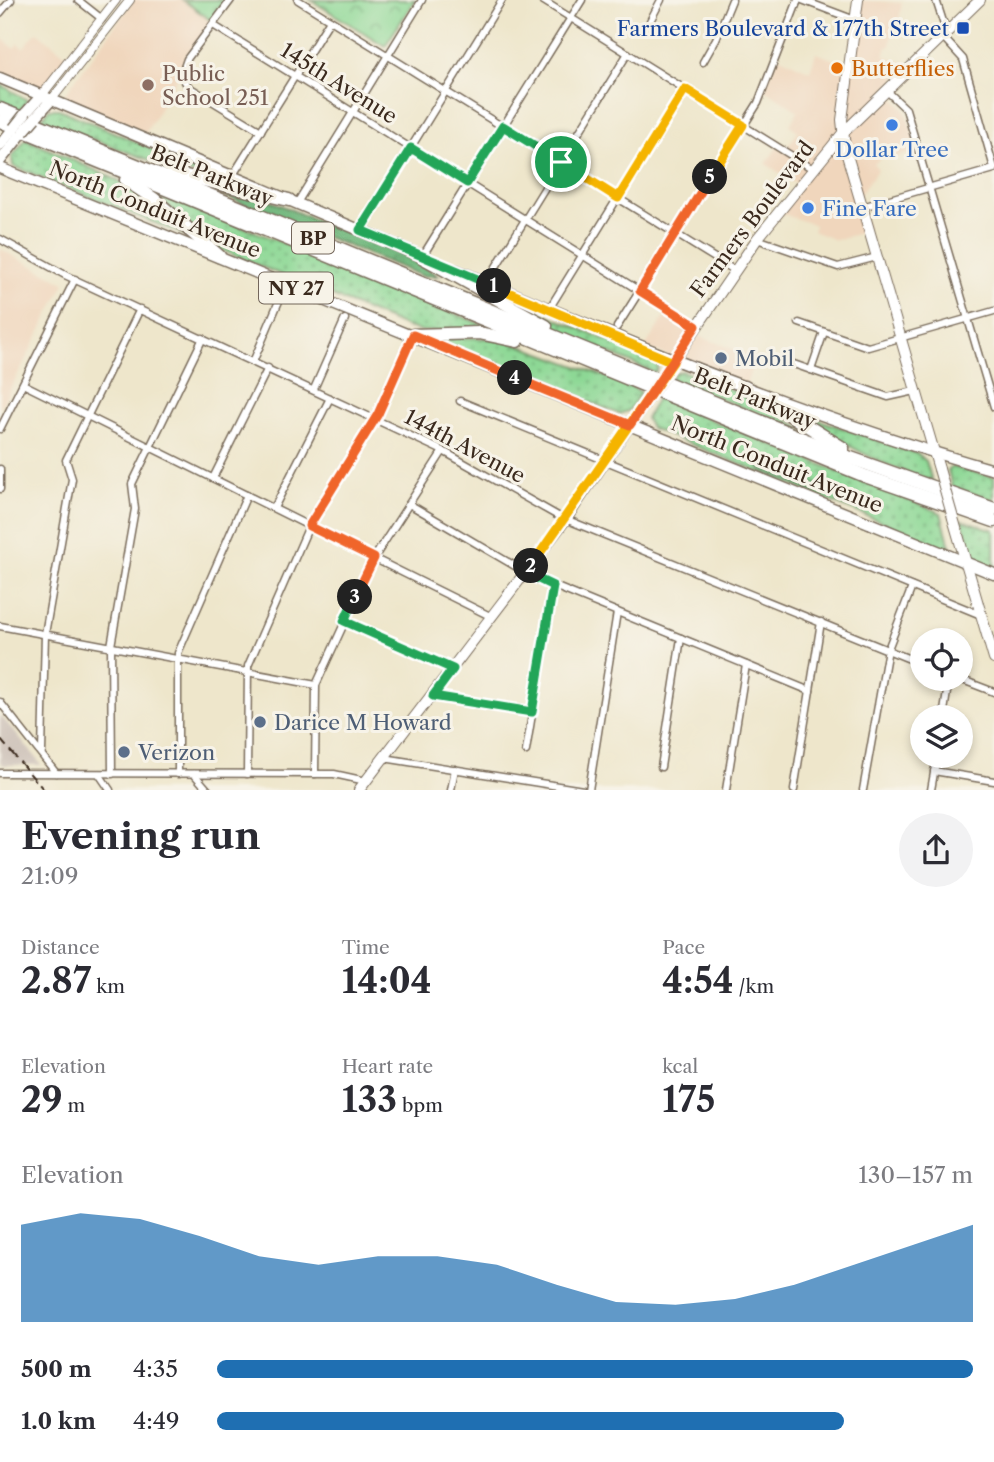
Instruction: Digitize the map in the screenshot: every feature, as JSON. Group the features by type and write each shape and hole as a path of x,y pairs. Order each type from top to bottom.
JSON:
{"highway":[{"name":"Belt Parkway","path":"0,109 90,152 596,366 865,476 993,517"},
{"name":"Belt Parkway","path":"0,121 90,152 588,351 993,517"},
{"path":"90,152 293,201"},
{"path":"90,152 141,189 219,256"},
{"path":"422,257 588,351"},
{"path":"413,335 493,335 596,366"},
{"path":"745,387 886,472"}],"main road":[{"path":"858,0 843,133 862,207 994,659"},
{"name":"Farmers Boulevard","path":"359,790 566,519 757,239 843,133 980,0"},
{"path":"0,78 673,362 934,453 994,470"},
{"path":"0,161 5,145 47,97"},
{"name":"North Conduit Avenue","path":"0,168 994,574"}],"street":[{"path":"0,13 11,0"},
{"path":"79,0 102,19"},
{"path":"47,97 116,0"},
{"path":"47,97 130,0"},
{"path":"232,0 187,60 181,76 189,87 261,131"},
{"path":"298,0 734,270"},
{"path":"293,201 422,0"},
{"path":"360,230 502,0"},
{"path":"542,0 813,169"},
{"path":"422,257 582,0"},
{"path":"650,21 661,0"},
{"path":"703,62 716,40 732,0"},
{"path":"617,327 758,103 800,0 855,20"},
{"path":"862,207 994,169 963,59 944,33 936,0"},
{"path":"233,175 330,20"},
{"name":"145th Avenue","path":"213,24 696,326"},
{"path":"486,283 628,53"},
{"path":"549,309 685,89"},
{"path":"886,90 906,109 994,407"},
{"name":"144th Avenue","path":"0,239 75,279 443,451 566,519 910,659"},
{"path":"757,239 838,267 877,257"},
{"path":"0,429 75,279"},
{"path":"253,362 282,294"},
{"path":"42,752 44,634 72,479 66,460 140,309"},
{"path":"799,323 868,347 994,310"},
{"path":"314,389 345,319"},
{"path":"811,370 824,332"},
{"path":"247,774 247,671 309,526 375,419 413,335"},
{"path":"112,774 111,646 135,509 132,484 203,338"},
{"path":"785,361 888,397 915,391"},
{"path":"213,478 268,369"},
{"path":"23,384 492,617"},
{"path":"274,508 330,398"},
{"path":"460,401 981,615"},
{"path":"315,774 316,685 374,558 443,451"},
{"path":"0,469 0,489"},
{"path":"178,774 178,653 247,495"},
{"path":"408,505 553,586 810,691"},
{"path":"526,751 553,586"},
{"path":"863,790 888,649 912,587"},
{"path":"384,758 586,790 617,612"},
{"path":"344,621 453,669"},
{"path":"794,790 821,622"},
{"path":"0,626 316,685"},
{"path":"661,766 681,638"},
{"path":"726,790 746,665"},
{"path":"973,684 994,692"},
{"path":"433,696 532,712"},
{"path":"0,702 56,773"},
{"path":"931,790 935,768"},
{"path":"451,790 455,769"},
{"path":"934,771 994,781"},
{"path":"0,773 315,774 349,775 366,781"},
{"path":"99,774 110,790"},
{"path":"194,774 208,790"},
{"path":"520,789 521,780"}],"shaded area":[{"path":"134,0 183,0 213,22 186,55 173,86 145,134 62,98"},
{"path":"857,0 902,3 898,25 893,25 890,47 887,47 884,56 909,65 885,89 905,110 918,151 896,157 887,153 874,164 878,169 858,197 868,231 835,240 813,231 815,225 777,212 798,185 766,164 777,147 785,152 798,131 790,125 798,111 765,89 778,56 810,71 816,53 848,65"},
{"path":"37,32 71,59 42,90 0,73 0,37 14,48 18,44 23,48"},
{"path":"0,249 65,283 0,409"},
{"path":"669,310 695,327 690,333 756,357 746,385 645,347"},
{"path":"0,715 41,765 3,765 0,762"}],"green space":[{"path":"183,0 229,0 213,22"},
{"path":"311,0 415,0 385,46"},
{"path":"0,84 27,100 19,112 0,104"},
{"path":"49,109 59,109 219,177 217,180 168,167 41,120"},
{"path":"26,139 135,188 187,236 13,166 12,157"},
{"path":"217,189 269,200 315,220 329,223 399,253 439,276 422,276 217,193"},
{"path":"158,192 500,332 422,331 407,327 212,246 156,195"},
{"path":"502,296 654,360 658,368 655,373 577,339"},
{"path":"444,337 502,339 626,384 641,392 628,411 619,414 442,342"},
{"path":"682,371 751,397 810,434 671,379 675,373"},
{"path":"657,398 941,513 950,546 943,547 651,428 646,419"},
{"path":"796,412 918,454 926,461 932,481 861,452"},
{"path":"759,465 836,491 837,496 816,492 760,469"},
{"path":"952,467 994,477 994,500 952,487 948,470"},
{"path":"962,520 994,530 994,568 973,556"}],"railway":[{"path":"0,739 44,790"}],"place":[{"name":"Farmers Boulevard & 177th Street","path":"963,28"},
{"name":"Butterflies","path":"837,68"},
{"name":"Public School 251","path":"148,85"},
{"name":"Dollar Tree","path":"892,125"},
{"name":"Fine Fare","path":"808,208"},
{"name":"Mobil","path":"721,358"},
{"name":"Darice M Howard","path":"260,722"},
{"name":"Verizon","path":"124,752"}],"route":[{"path":"561,162 503,126 467,183 411,148 360,230 673,362 649,397 613,450 608,457 566,519 526,573 553,586 532,712 433,696 453,669 344,621 374,558 309,526 378,414 413,335 630,425 678,355 696,326 640,291 743,125 685,89 618,198 561,162"}]}
